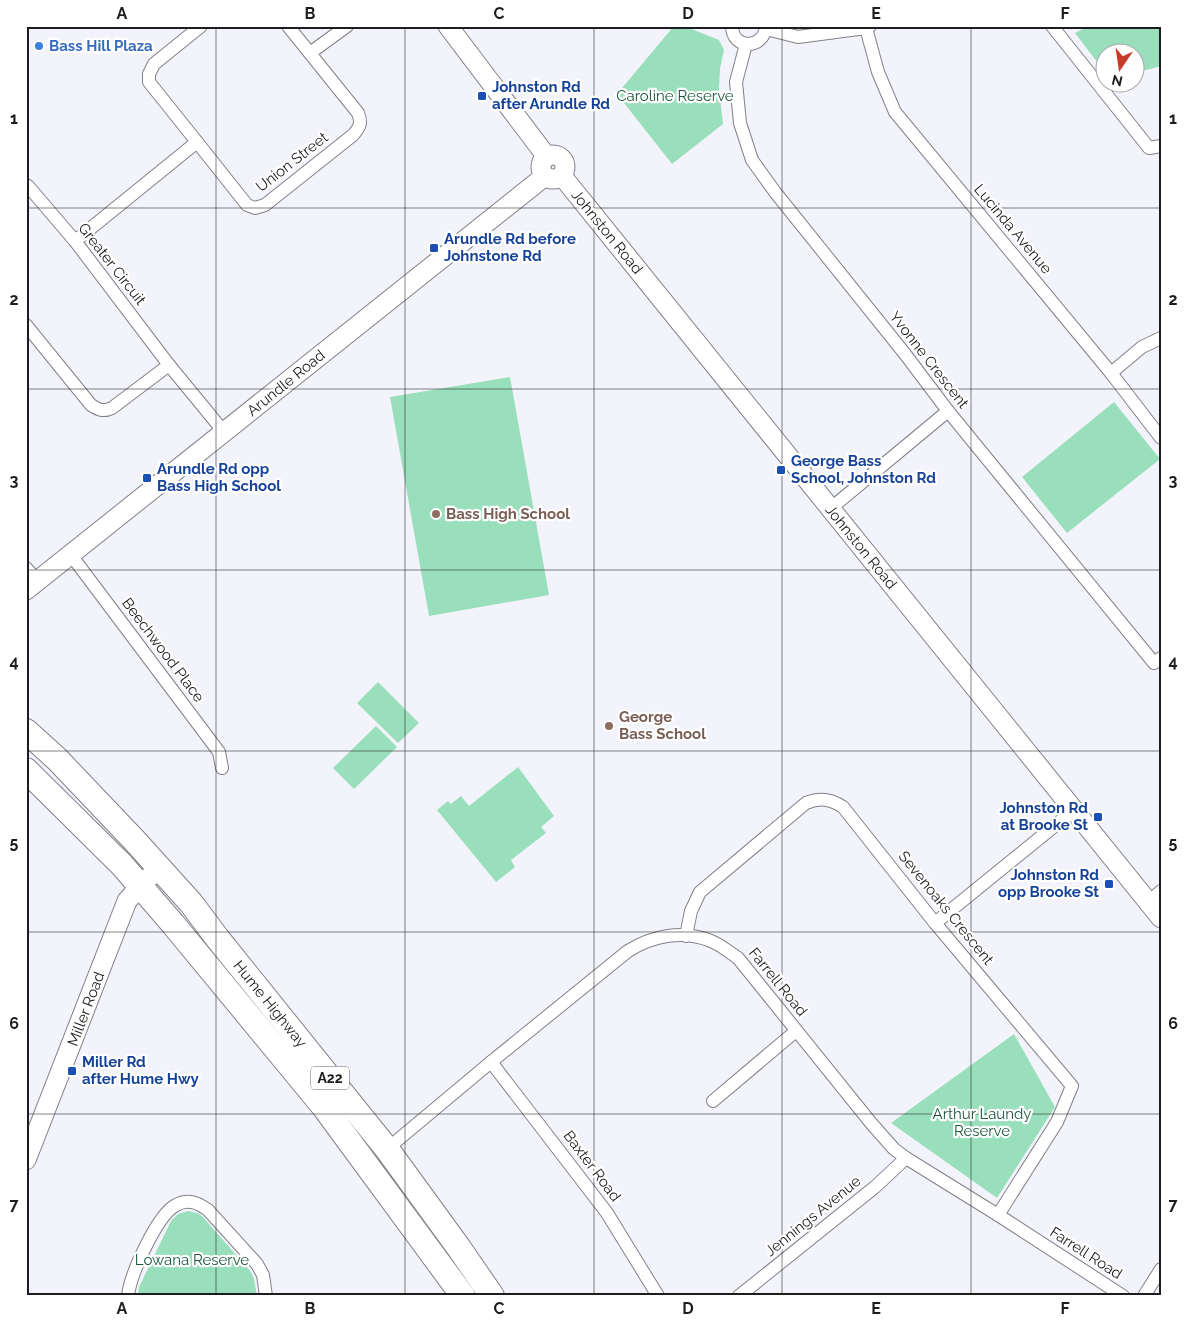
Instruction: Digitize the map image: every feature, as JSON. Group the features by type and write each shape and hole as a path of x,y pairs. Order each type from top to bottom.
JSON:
{"highway":[{"name":"Hume Highway","path":"26,731 57,759 191,903 387,1149 492,1296"},
{"name":"Hume Highway","path":"26,770 141,886 324,1107 463,1296"}],"street":[{"path":"75,241 198,142 149,82 149,74 154,64 201,26"},
{"path":"288,26 310,53 348,26"},
{"path":"448,26 547,157 543,160 541,169 554,176"},
{"path":"732,26 736,38 746,44 758,42 764,35 766,28 798,37 868,27"},
{"path":"1052,26 1150,148 1161,146"},
{"name":"Lucinda Avenue","path":"868,27 878,72 895,112 1111,373 1161,438"},
{"name":"Yvonne Crescent","path":"746,44 736,82 740,123 752,160 775,192 905,354 948,411 1154,663 1161,658"},
{"name":"Union Street","path":"198,142 247,205 255,208 265,205 353,135 359,128 361,120 358,113 310,53"},
{"name":"Arundle Road","path":"30,580 71,555 224,432 554,176"},
{"name":"Johnston Road","path":"554,176 830,509 1074,810 1154,896 1161,918"},
{"name":"Greater Circuit","path":"26,185 75,241 169,365 224,432"},
{"path":"26,325 91,405 98,409 106,411 112,408 169,365"},
{"path":"1111,373 1142,347 1161,338"},
{"path":"830,509 948,411"},
{"name":"Beechwood Place","path":"71,555 219,752 222,768"},
{"name":"Sevenoaks Crescent","path":"686,936 693,904 700,892 806,803 818,799 826,799 843,807 935,923 1072,1086 1057,1122 998,1215"},
{"path":"935,923 1074,810"},
{"name":"Miller Road","path":"26,1160 127,901 159,868"},
{"name":"Farrell Road","path":"387,1149 628,951 652,939 675,935 710,940 738,958 894,1148 906,1158 1122,1296"},
{"path":"712,1100 796,1031"},
{"name":"Baxter Road","path":"491,1062 607,1213 658,1296"},
{"name":"Jennings Avenue","path":"739,1296 875,1187 906,1158"},
{"path":"128,1296 132,1278 153,1232 168,1211 176,1204 187,1202 199,1203 208,1210 257,1264 263,1275 266,1296"},
{"path":"1144,1296 1161,1269"}],"green space":[{"name":"Caroline Reserve","path":"674,26 684,26 719,40 724,50 720,68 719,89 723,124 672,164 617,94"},
{"path":"1089,26 1161,26 1161,66 1144,71 1144,42 1094,42 1094,58 1075,33"},
{"path":"510,377 549,595 429,616 390,397"},
{"path":"1114,402 1160,459 1067,533 1022,477"},
{"path":"378,682 419,723 398,743 357,703"},
{"path":"376,726 397,747 354,789 333,768"},
{"path":"518,767 554,816 541,827 546,833 511,860 515,867 496,882 437,810 448,801 451,804 461,796 469,806"},
{"name":"Arthur Laundy Reserve","path":"1014,1034 1055,1107 997,1198 891,1123"},
{"name":"Lowana Reserve","path":"188,1211 202,1216 251,1272 257,1296 138,1296 139,1287 171,1221 178,1214"}],"place":[{"name":"Bass Hill Plaza","path":"39,46"},
{"name":"Johnston Rd after Arundle Rd","path":"482,96"},
{"name":"Arundle Rd before Johnstone Rd","path":"434,248"},
{"name":"George Bass School, Johnston Rd","path":"781,470"},
{"name":"Arundle Rd opp Bass High School","path":"147,478"},
{"name":"Bass High School","path":"436,514"},
{"name":"George Bass School","path":"609,726"},
{"name":"Johnston Rd at Brooke St","path":"1098,817"},
{"name":"Johnston Rd opp Brooke St","path":"1109,884"},
{"name":"Miller Rd after Hume Hwy","path":"72,1071"}]}
